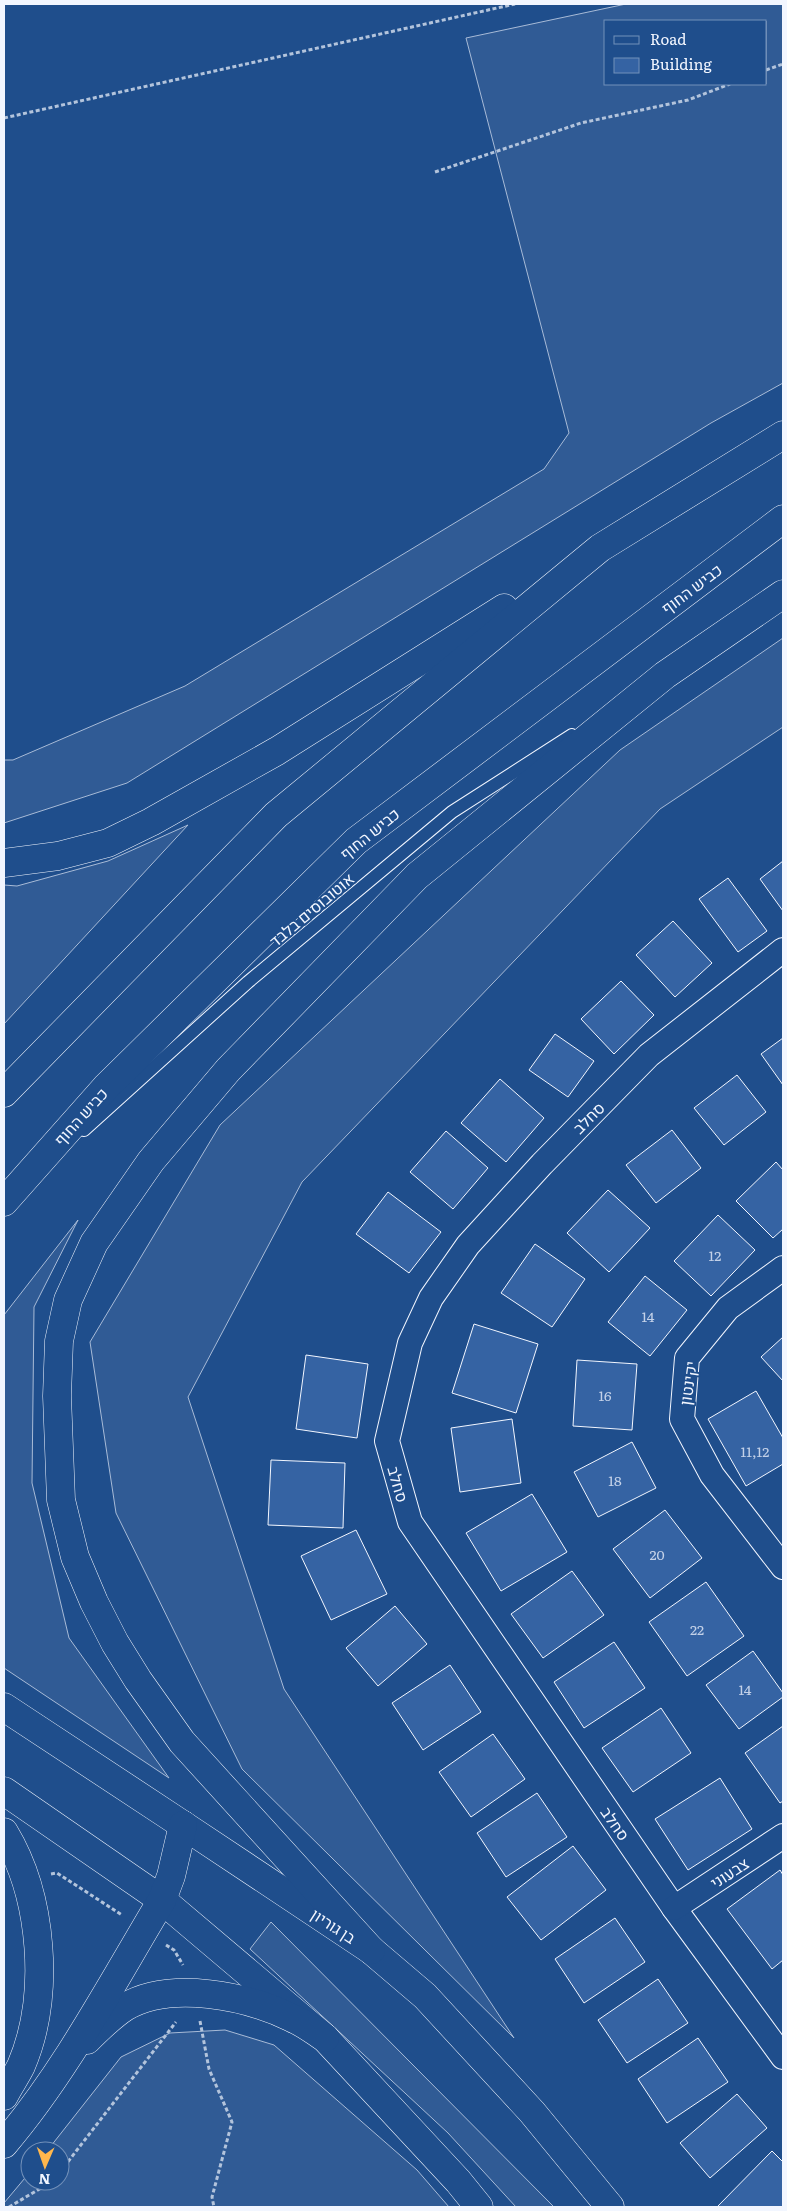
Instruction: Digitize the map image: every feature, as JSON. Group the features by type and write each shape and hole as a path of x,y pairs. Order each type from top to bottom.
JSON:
{"main road":[{"path":"4,863 58,856 108,843 151,822 277,751 783,435"},
{"name":"כביש החוף","path":"4,1202 106,1088 356,841 783,518"},
{"path":"4,1092 276,815 600,548"},
{"path":"371,1950 182,1742 138,1680 115,1643 94,1602 75,1557 61,1500 57,1440 59,1341 68,1300 94,1242 151,1161 228,1070 417,876 665,675 783,594"},
{"name":"בן גוריון","path":"4,1707 371,1950 432,2003 532,2112 610,2207"},
{"path":"4,1790 162,1900 325,2038 458,2181 479,2207"},
{"path":"4,2144 24,2120 59,2070 162,1900 171,1876 182,1825"},
{"path":"4,1832 12,1846 29,1889 36,1923 39,1962 38,1988 32,2027 21,2066 4,2096"},
{"path":"59,2070 103,2024 126,2007 152,1996 182,1993 224,1996 258,2004 293,2018 325,2038"}],"street":[{"name":"סחלב","path":"783,950 649,1055 542,1164 468,1244 431,1298 410,1343 387,1441 410,1522 674,1908 783,2057"},
{"name":"יקינטון","path":"783,1268 728,1308 687,1358 682,1419 712,1475 783,1567"},
{"name":"צבעוני","path":"674,1908 783,1836"}],"lane":[{"name":"אוטובוסים בלבד","path":"4,1202 248,982 452,812 665,675"}],"path":[{"path":"4,118 515,4"},
{"path":"767,70 783,64"},
{"path":"435,172 581,123 688,100 727,85"},
{"path":"70,2159 175,2023 183,2020"},
{"path":"9,2207 36,2191"}],"shaded area":[{"path":"626,4 783,4 783,383 711,423 127,783 4,823 4,760 13,760 185,686 544,469 569,433 466,38"},
{"path":"783,638 783,727 660,809 302,1182 188,1397 284,1689 514,2038 242,1769 116,1513 90,1342 220,1125 620,750"},
{"path":"188,825 4,1024 4,885 17,886 108,861"},
{"path":"78,1220 34,1307 32,1483 69,1638 169,1778 4,1668 4,1315"},
{"path":"271,1922 554,2207 516,2207 448,2133 250,1949"},
{"path":"225,2030 274,2045 417,2170 449,2207 4,2207 4,2203 20,2184 20,2191 70,2191 70,2141 55,2141 121,2057 170,2033"}],"building":[{"path":"783,861 783,911 760,879"},
{"path":"728,878 767,931 738,952 699,899"},
{"path":"673,921 712,963 675,997 636,955"},
{"path":"621,981 654,1015 614,1054 581,1019"},
{"path":"555,1034 594,1061 568,1097 529,1070"},
{"path":"783,1038 783,1085 761,1054"},
{"path":"737,1075 766,1112 724,1145 694,1108"},
{"path":"500,1079 544,1118 506,1162 461,1123"},
{"path":"672,1130 701,1168 656,1203 626,1165"},
{"path":"446,1131 488,1168 453,1209 410,1172"},
{"path":"776,1162 783,1170 783,1229 773,1238 736,1201"},
{"path":"608,1190 650,1228 609,1272 567,1233"},
{"path":"388,1192 441,1232 409,1273 356,1234"},
{"path":"718,1215 755,1250 711,1296 674,1261"},
{"path":"535,1244 585,1279 552,1327 501,1293"},
{"path":"645,1276 687,1310 650,1356 608,1322"},
{"path":"474,1324 538,1344 516,1413 452,1393"},
{"path":"783,1337 783,1381 761,1357"},
{"path":"306,1355 368,1364 357,1438 296,1429"},
{"path":"577,1360 637,1364 632,1430 573,1426"},
{"path":"756,1391 783,1438 783,1464 746,1486 708,1419"},
{"path":"512,1419 521,1483 460,1492 451,1428"},
{"path":"632,1442 656,1488 598,1517 574,1472"},
{"path":"271,1460 345,1463 343,1528 268,1525"},
{"path":"532,1494 567,1552 501,1591 466,1533"},
{"path":"665,1510 702,1558 650,1598 613,1549"},
{"path":"356,1530 387,1594 331,1620 301,1556"},
{"path":"572,1571 604,1615 543,1658 511,1614"},
{"path":"706,1582 744,1636 687,1676 649,1622"},
{"path":"395,1606 427,1644 378,1686 346,1648"},
{"path":"614,1642 645,1688 584,1728 554,1682"},
{"path":"753,1651 783,1693 783,1697 739,1729 706,1685"},
{"path":"450,1665 481,1712 423,1750 392,1703"},
{"path":"661,1708 691,1753 633,1792 602,1748"},
{"path":"783,1726 783,1801 780,1803 745,1753"},
{"path":"493,1734 525,1779 471,1817 439,1772"},
{"path":"720,1778 752,1829 688,1870 655,1819"},
{"path":"537,1793 567,1837 506,1877 477,1833"},
{"path":"573,1846 606,1890 541,1940 507,1897"},
{"path":"780,1870 783,1875 783,1960 772,1969 727,1909"},
{"path":"615,1918 645,1962 584,2003 555,1959"},
{"path":"658,1979 688,2023 627,2063 598,2020"},
{"path":"698,2038 728,2082 667,2123 638,2079"},
{"path":"737,2094 767,2128 710,2178 680,2143"},
{"path":"772,2151 783,2162 783,2207 717,2207"}]}
